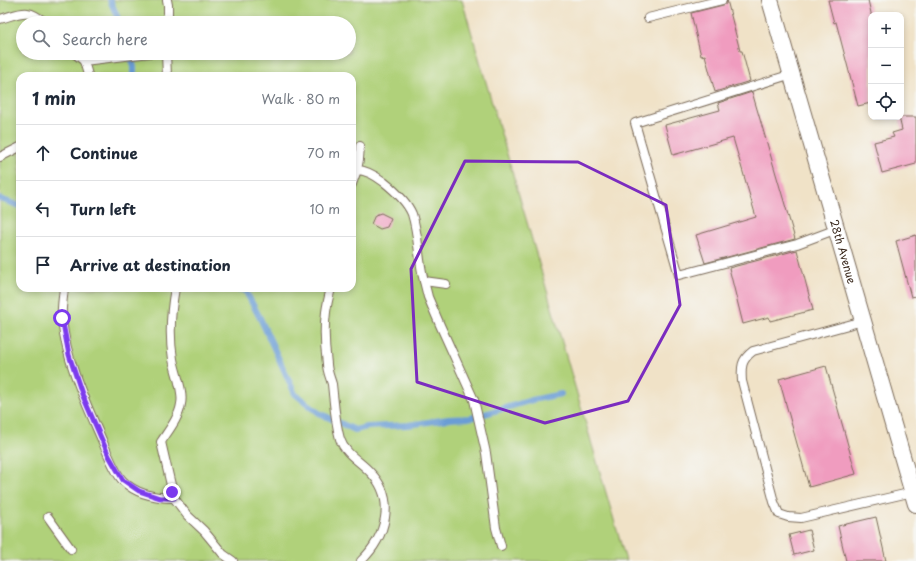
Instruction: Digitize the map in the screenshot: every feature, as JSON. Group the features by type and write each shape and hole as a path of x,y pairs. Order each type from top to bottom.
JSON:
{"street":[{"name":"28th Avenue","path":"770,0 863,321 912,473 914,498"}],"lane":[{"path":"167,0 168,16"},
{"path":"648,18 722,0"},
{"path":"0,19 28,12 38,16"},
{"path":"87,72 84,61 93,60"},
{"path":"166,60 167,72"},
{"path":"792,74 635,123 679,275 797,244 837,229"},
{"path":"360,146 356,170 363,170 377,177 392,188 406,204 411,214 420,265 428,297 474,400 486,453 496,528 501,546"},
{"path":"0,157 16,149"},
{"path":"424,281 446,284"},
{"path":"64,292 62,318 69,355 82,394 109,456 123,480 134,488 160,498 174,498"},
{"path":"174,292 171,333 172,357 182,394 181,405 172,426 160,442 174,498 187,515 204,530 224,554 233,561"},
{"path":"330,292 326,313 327,365 340,440 346,450 370,472 382,486 386,504 383,529 375,545 361,561"},
{"path":"863,321 753,351 745,356 741,368 742,381 774,502 779,514 788,517 801,518 914,498"},
{"path":"48,517 71,549"}],"highlighted area":[{"path":"465,161 578,162 666,205 680,305 628,401 545,423 417,382 411,269"}],"green space":[{"path":"0,0 462,0 626,561 0,561"}],"building":[{"path":"727,0 740,51 742,51 750,81 715,92 705,55 701,56 691,13 726,4"},
{"path":"828,0 868,0 871,12 868,12 868,104 858,106 836,22 834,23"},
{"path":"752,92 795,239 705,263 696,235 756,217 733,138 673,155 665,125 720,110 718,103"},
{"path":"904,117 916,117 916,164 882,173 874,142 894,137 892,133 902,130 900,120 904,120"},
{"path":"381,213 391,218 387,227 380,229 371,224 375,215"},
{"path":"916,235 916,296 911,297 896,241"},
{"path":"797,250 813,310 770,321 769,317 743,324 729,268"},
{"path":"826,366 856,474 809,487 779,379"},
{"path":"876,517 886,561 846,561 838,526"},
{"path":"809,530 814,550 794,555 789,535"}],"waterway":[{"path":"110,0 117,16"},
{"path":"132,60 134,72"},
{"path":"0,199 16,205"},
{"path":"246,292 260,318 295,394 319,413 355,430 367,427 408,425 448,419 471,418 532,400 561,394"}],"route":[{"path":"62,318 69,355 82,394 109,456 123,480 139,491 160,498 174,498 172,492"}]}
